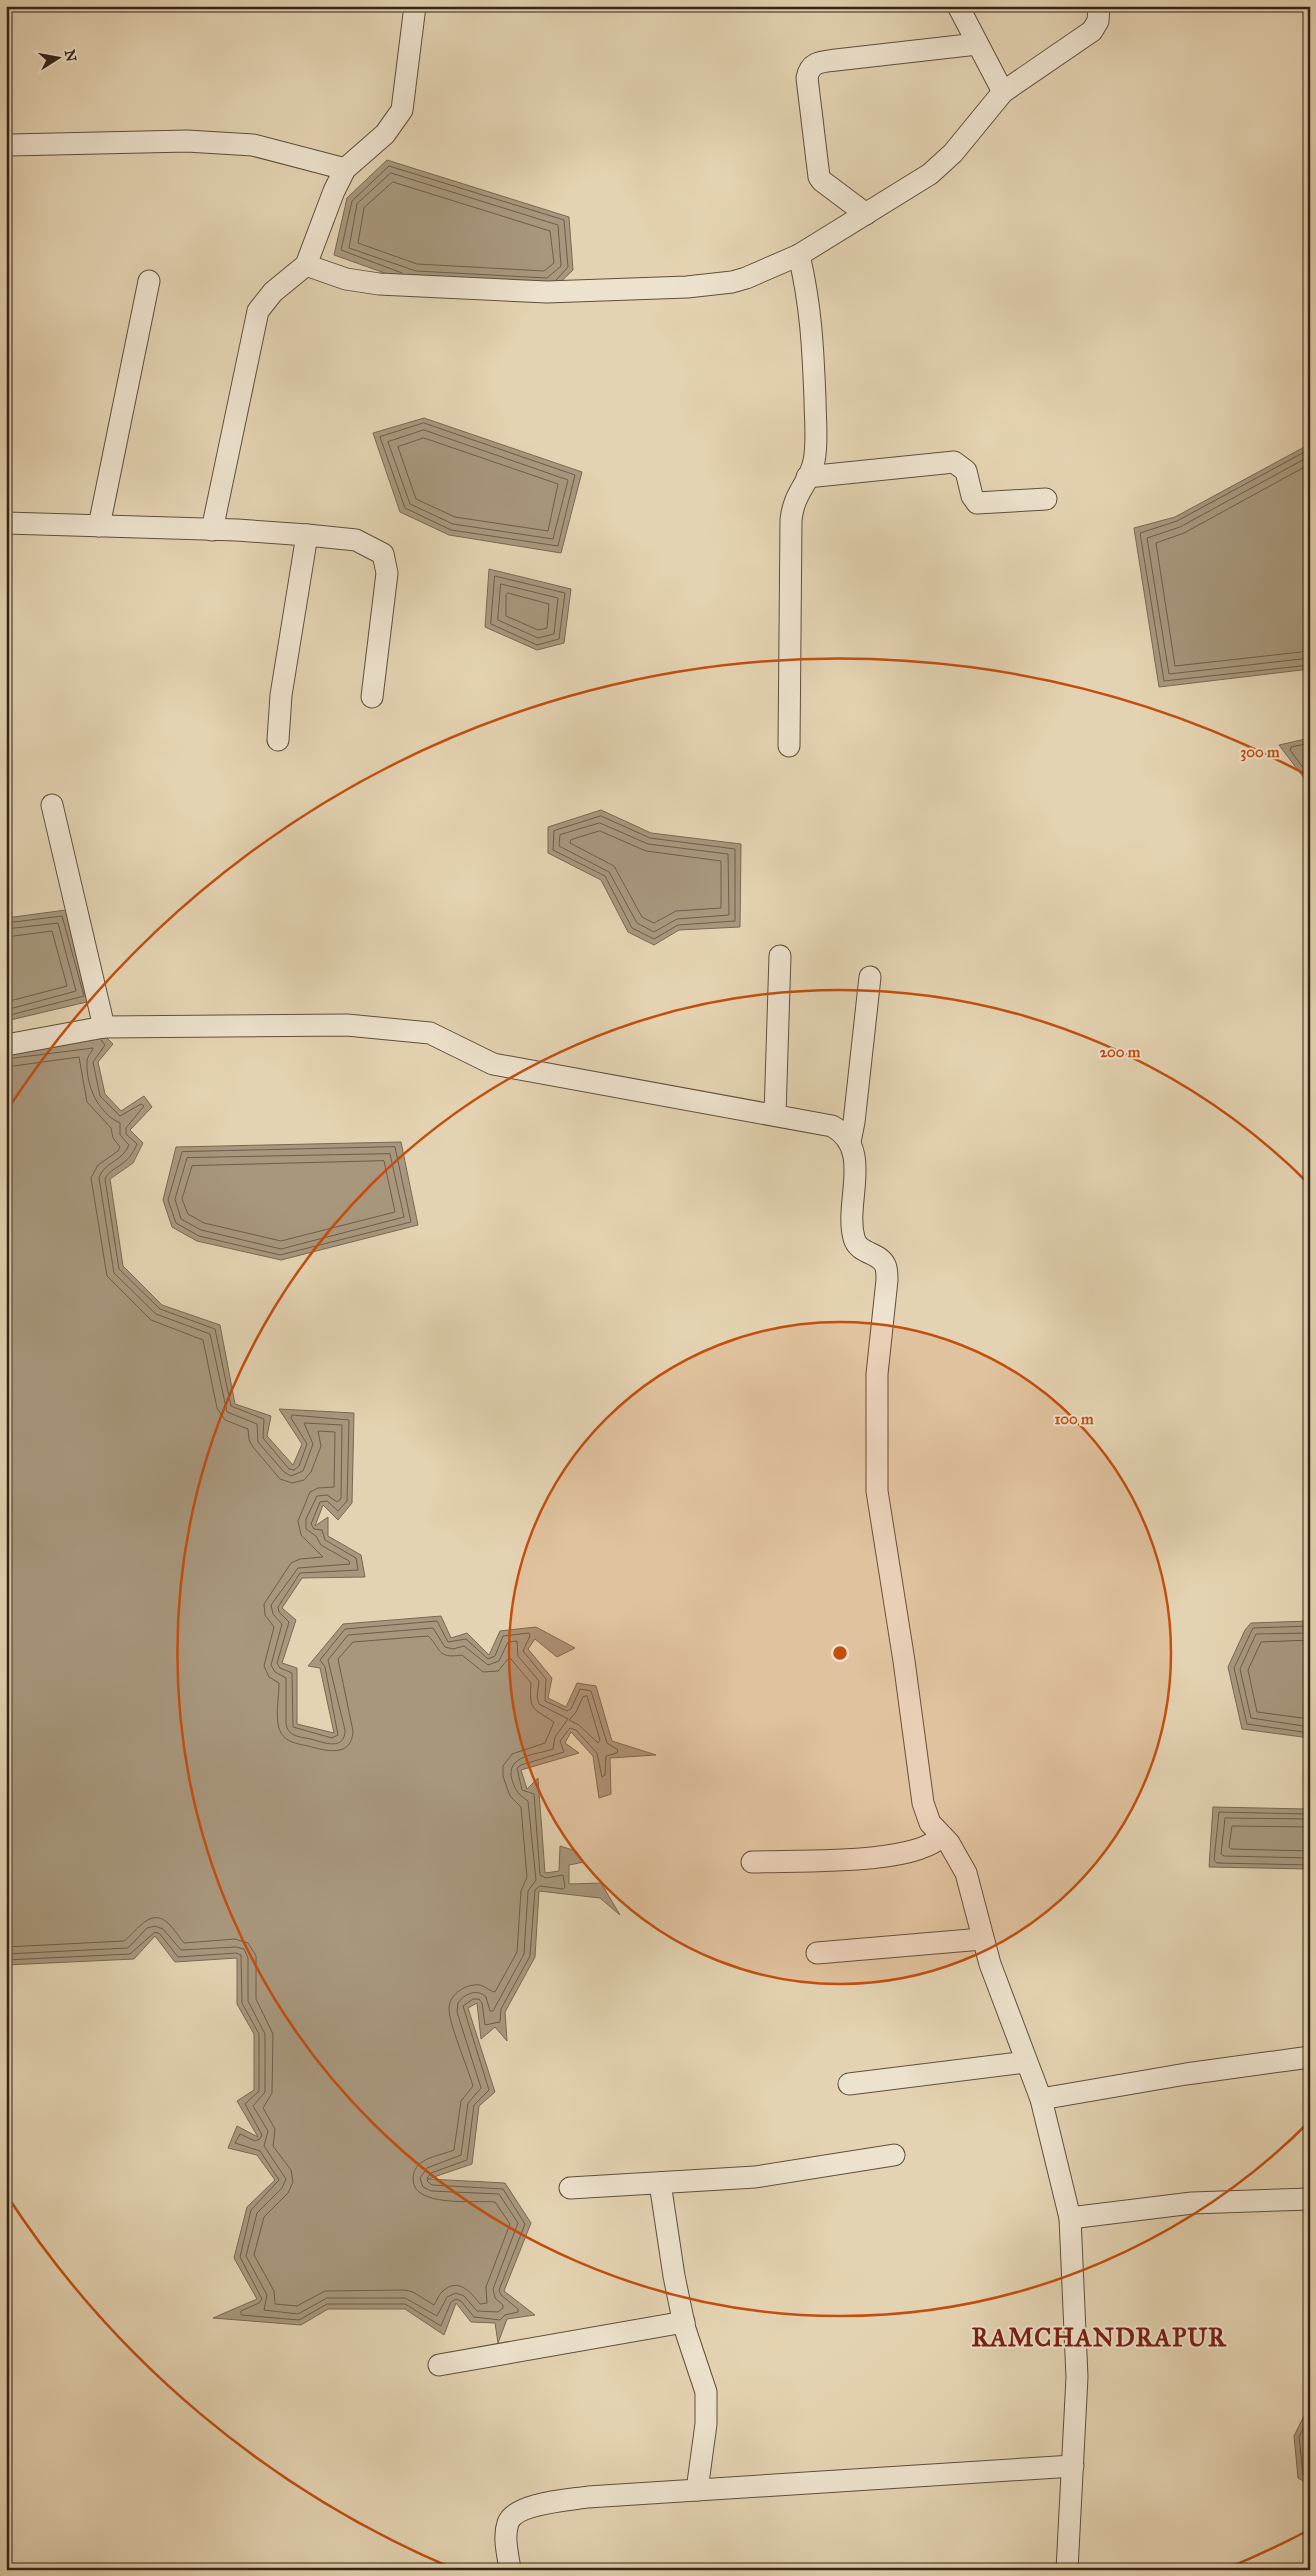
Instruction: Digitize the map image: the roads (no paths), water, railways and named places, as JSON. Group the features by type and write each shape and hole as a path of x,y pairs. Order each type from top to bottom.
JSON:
{"street":[{"path":"212,530 258,311 272,292 306,264 334,191 345,169 386,134 402,110 415,6"},
{"path":"958,6 1002,92"},
{"path":"306,264 346,280 379,284 547,292 598,292 732,282 758,274 799,255 930,174 944,162 1002,92 1092,31 1098,21 1099,6"},
{"path":"866,214 822,181 820,177 807,78 811,66 816,63 836,60 977,44"},
{"path":"10,145 188,141 253,144 345,169"},
{"path":"789,746 791,520 794,501 814,464 816,454 810,303 799,255"},
{"path":"100,526 149,281"},
{"path":"807,477 954,462 966,471 972,496 977,503 1046,499"},
{"path":"6,523 212,530 307,535 356,540 383,554 387,573 372,697"},
{"path":"278,740 281,695 307,535"},
{"path":"52,805 104,1027"},
{"path":"775,1115 780,956"},
{"path":"850,1142 854,1122 870,977"},
{"path":"6,1045 104,1027 347,1025 430,1033 493,1064 832,1126 843,1132 850,1142 855,1163 853,1237 860,1248 884,1262 886,1267 887,1280 877,1374 877,1491 904,1661 923,1802 930,1823 954,1851 966,1873 982,1939 1041,2099 1070,2218 1078,2377 1067,2570"},
{"path":"752,1862 889,1857 928,1847 942,1836"},
{"path":"817,1953 982,1939"},
{"path":"1041,2099 1186,2074 1310,2057"},
{"path":"849,2084 1026,2062"},
{"path":"570,2188 755,2177 894,2155"},
{"path":"660,2183 674,2276 684,2322 706,2392 706,2424 697,2490"},
{"path":"1070,2218 1192,2203 1310,2199"},
{"path":"439,2365 684,2322"},
{"path":"510,2570 506,2536 508,2521 514,2513 531,2506 588,2497 1073,2466"}],"water":[{"path":"387,160 569,217 573,270 552,290 413,283 334,255 347,198"},
{"path":"424,418 582,472 561,553 449,535 400,512 373,433"},
{"path":"1310,444 1310,669 1159,687 1134,528 1175,517"},
{"path":"489,569 571,589 564,643 537,650 485,627"},
{"path":"1310,738 1310,786 1279,745"},
{"path":"601,810 651,833 741,844 740,927 679,930 654,945 628,932 601,880 548,853 548,827"},
{"path":"66,910 91,1001 6,1021 6,918"},
{"path":"102,1033 113,1044 98,1062 105,1094 121,1111 144,1096 152,1107 130,1130 143,1143 133,1163 110,1179 123,1266 162,1305 220,1325 235,1404 271,1416 267,1436 293,1465 302,1444 279,1409 354,1413 352,1503 338,1520 323,1505 315,1526 328,1517 328,1536 361,1555 365,1577 302,1578 282,1608 296,1620 282,1663 297,1668 297,1724 334,1733 320,1668 308,1666 343,1624 441,1616 451,1638 467,1633 489,1655 500,1631 536,1627 575,1648 557,1657 535,1639 528,1649 552,1678 548,1698 566,1707 577,1683 596,1686 612,1741 656,1755 610,1758 611,1794 599,1798 593,1756 571,1732 565,1743 579,1753 521,1770 527,1789 538,1778 545,1873 559,1871 560,1846 576,1851 584,1862 569,1865 569,1884 601,1883 620,1915 600,1898 539,1891 535,1957 505,2012 507,2041 495,2027 481,2039 477,2003 468,2008 495,2092 479,2106 472,2164 428,2179 505,2183 531,2223 504,2291 535,2315 507,2319 498,2343 495,2323 471,2322 456,2303 444,2335 405,2309 328,2309 301,2325 213,2318 257,2299 234,2258 247,2207 275,2180 257,2155 228,2148 237,2126 258,2137 237,2101 254,2090 254,2034 237,2004 237,1958 175,1962 155,1936 134,1959 6,1965 6,1048"},
{"path":"401,1142 418,1225 281,1260 197,1241 172,1227 163,1200 176,1147"},
{"path":"1310,1621 1310,1738 1242,1729 1228,1667 1245,1630 1251,1623"},
{"path":"1310,1805 1310,1869 1209,1867 1213,1807 1306,1809"},
{"path":"1310,2404 1310,2485 1298,2478 1294,2436"}],"district":[{"name":"RAMCHANDRAPUR","path":"1099,2337"}]}
